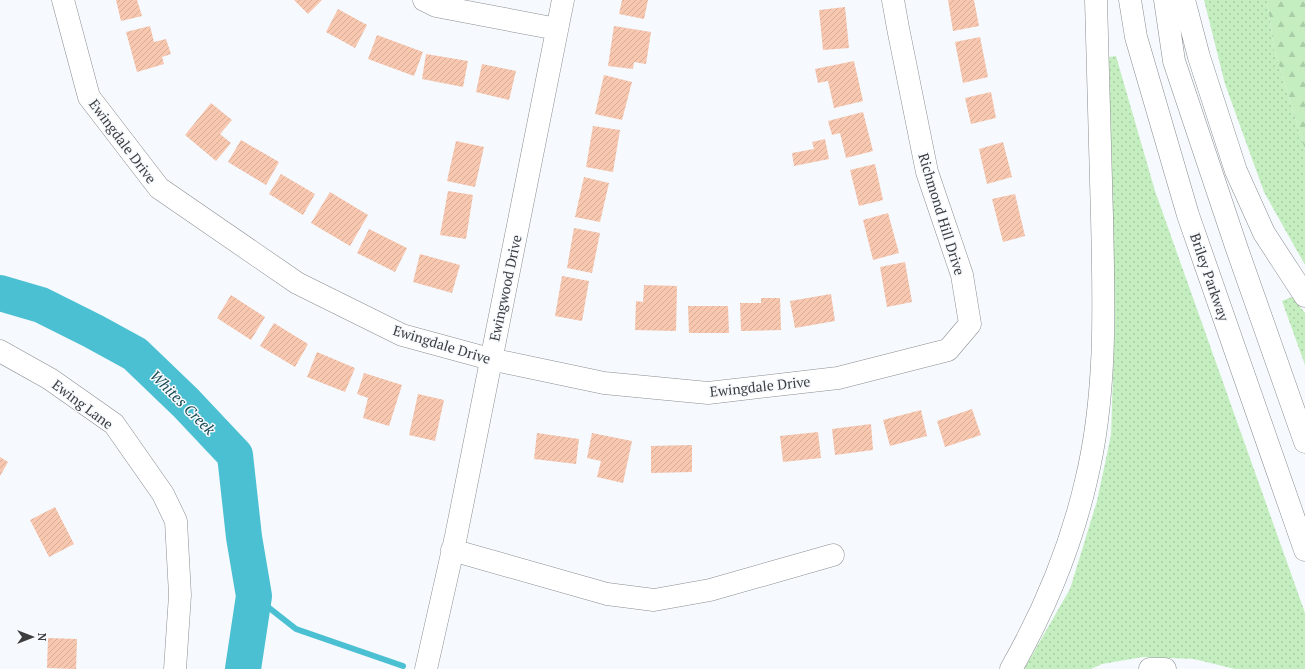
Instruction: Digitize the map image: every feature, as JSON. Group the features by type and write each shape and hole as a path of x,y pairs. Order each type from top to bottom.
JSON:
{"main road":[{"name":"Ewingdale Drive","path":"63,0 89,97 159,188 297,283 402,335 490,359 604,383 708,393 838,378 948,350"},
{"path":"424,0 436,6 557,29"},
{"name":"Ewingwood Drive","path":"426,669 452,550 563,0"},
{"name":"Richmond Hill Drive","path":"893,0 927,172 962,275 970,324 948,350"},
{"path":"1010,669 1028,638 1056,576 1074,527 1086,480 1097,419 1103,359 1104,285 1096,0"},
{"name":"Briley Parkway","path":"1130,0 1136,37 1188,215 1305,550"},
{"path":"1165,0 1174,61 1237,249 1305,442"},
{"path":"1184,0 1198,58 1236,171 1264,234 1305,296"},
{"name":"Ewing Lane","path":"0,351 50,379 114,424 163,494 176,521 180,595 175,669"},
{"path":"452,550 607,594 654,600 710,590 833,555"},
{"path":"1150,669 1165,669"}],"green space":[{"path":"1204,0 1267,0 1274,49 1305,150 1305,265 1264,192 1225,84"},
{"path":"1267,0 1305,0 1305,150 1274,49"},
{"path":"1116,56 1155,191 1305,613 1305,669 1235,669 1194,659 1143,657 1102,664 1091,669 1024,669 1070,589 1097,501 1111,435 1115,317 1109,57"},
{"path":"1292,297 1305,313 1305,365 1282,301"}],"building":[{"path":"116,0 137,0 142,16 121,21"},
{"path":"294,0 322,0 308,14"},
{"path":"622,0 648,0 644,19 619,14"},
{"path":"948,0 974,0 979,26 953,31"},
{"path":"845,7 849,48 823,50 819,10"},
{"path":"338,9 367,25 355,48 326,32"},
{"path":"150,26 154,42 166,39 171,54 162,57 164,64 137,72 126,32"},
{"path":"614,26 651,32 646,64 634,62 633,69 608,66"},
{"path":"377,35 423,52 414,76 368,59"},
{"path":"980,37 988,77 963,83 955,42"},
{"path":"426,54 468,61 463,87 422,79"},
{"path":"854,61 863,101 834,108 828,81 818,83 815,69"},
{"path":"482,64 516,71 509,100 476,92"},
{"path":"604,75 632,82 622,120 595,114"},
{"path":"991,92 996,118 971,124 965,98"},
{"path":"211,103 232,120 220,134 231,143 216,161 185,135"},
{"path":"863,112 873,151 846,158 840,133 832,135 828,121"},
{"path":"593,126 620,130 613,172 586,167"},
{"path":"825,139 829,159 794,166 792,153 814,149 812,142"},
{"path":"241,140 279,162 266,185 228,162"},
{"path":"456,141 484,147 475,187 447,181"},
{"path":"1003,142 1012,177 987,184 979,149"},
{"path":"875,164 883,200 859,206 850,170"},
{"path":"281,174 315,194 303,215 269,194"},
{"path":"584,177 609,183 600,222 575,217"},
{"path":"448,191 473,195 466,239 440,235"},
{"path":"330,192 368,215 350,246 311,223"},
{"path":"1015,194 1025,236 1003,242 992,199"},
{"path":"888,213 899,253 873,260 863,220"},
{"path":"574,228 600,233 592,273 567,268"},
{"path":"369,229 407,248 395,272 357,253"},
{"path":"420,254 460,265 452,293 413,282"},
{"path":"905,262 912,302 887,307 880,267"},
{"path":"562,276 589,281 582,321 555,316"},
{"path":"644,285 677,286 676,331 635,330 636,301 643,302"},
{"path":"831,294 835,321 795,328 790,301"},
{"path":"231,295 265,317 251,340 217,318"},
{"path":"761,298 780,298 781,330 741,331 740,303 761,303"},
{"path":"688,306 728,306 729,333 689,333"},
{"path":"274,323 308,344 295,367 260,346"},
{"path":"317,352 355,368 345,392 307,377"},
{"path":"364,373 402,385 389,426 363,418 368,398 357,394"},
{"path":"418,394 444,400 435,441 409,435"},
{"path":"972,409 981,435 945,447 937,421"},
{"path":"921,410 927,436 890,446 883,420"},
{"path":"871,424 873,450 835,455 832,429"},
{"path":"818,432 821,458 783,462 780,436"},
{"path":"537,433 579,439 576,464 534,459"},
{"path":"592,433 632,441 623,483 597,477 601,461 587,458"},
{"path":"692,445 692,472 651,473 651,446"},
{"path":"0,457 8,462 0,476"},
{"path":"55,507 74,544 49,557 30,520"},
{"path":"48,638 77,639 76,669 47,668"}],"waterway":[{"name":"Whites Creek","path":"0,293 41,305 135,354 186,403 235,455 244,537 254,596 243,669"},
{"path":"254,596 296,629 403,666"}]}
